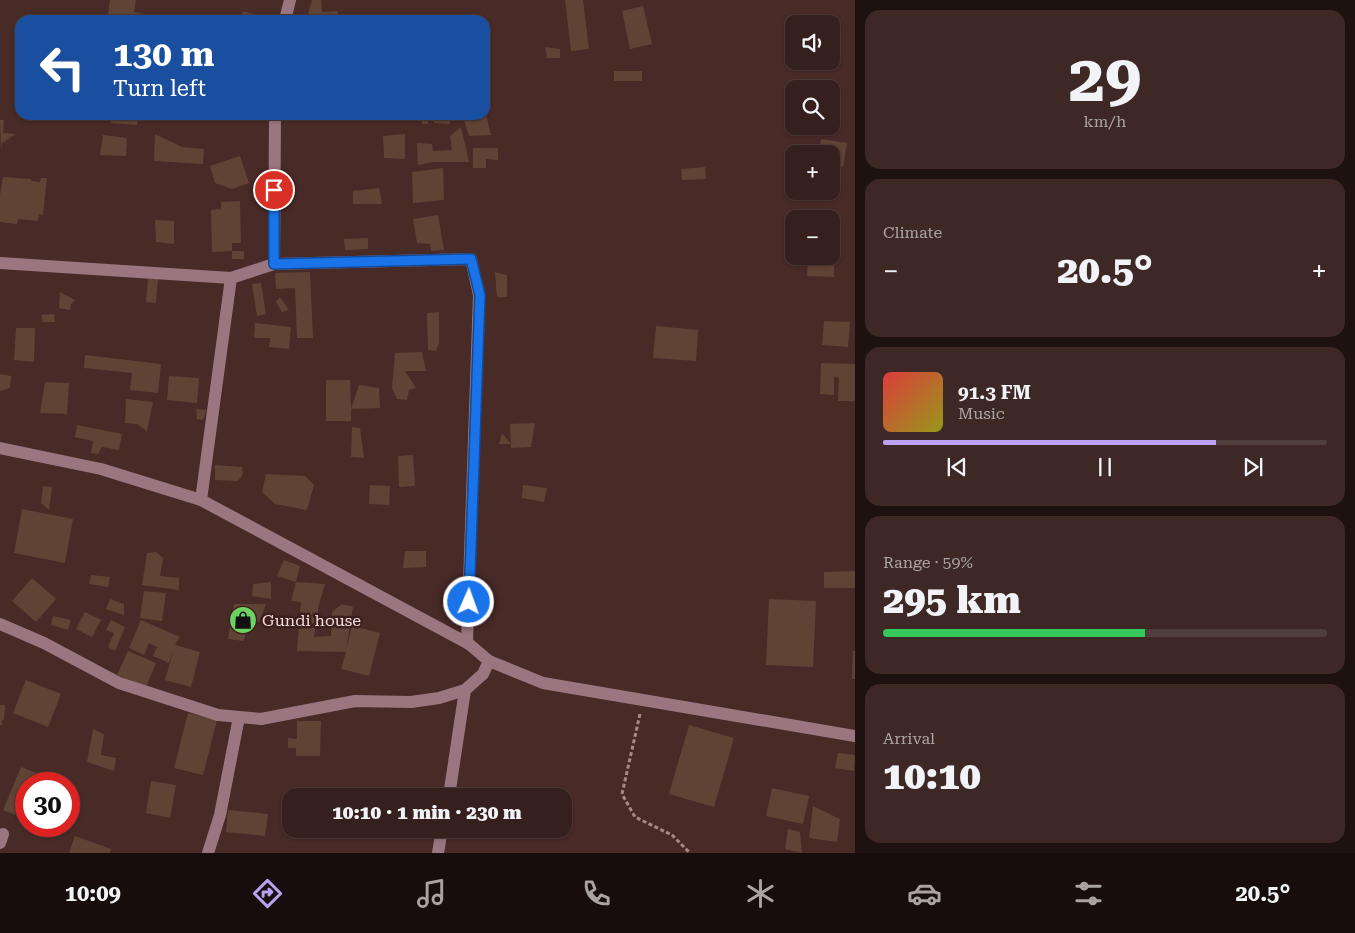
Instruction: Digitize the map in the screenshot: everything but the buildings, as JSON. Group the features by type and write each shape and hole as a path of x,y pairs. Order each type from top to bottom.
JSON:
{"street":[{"path":"286,15 290,0"},
{"path":"274,264 275,120"},
{"path":"0,262 231,278 274,264 471,259 480,295 467,641 469,644"},
{"path":"201,500 231,278"},
{"path":"0,448 101,469 201,500 469,644 489,661 543,683 855,736"},
{"path":"0,624 44,642 119,683 218,715 261,719 355,701 411,702 439,698 465,690 483,674 489,661"},
{"path":"450,788 465,690"},
{"path":"208,853 220,815 239,717"},
{"path":"438,853 440,838"}],"path":[{"path":"643,699 622,794 635,816 672,835 690,853"}],"place":[{"name":"Gundi house","path":"243,620"}],"route":[{"path":"274,190 274,264 471,259 480,295 469,602"}]}
